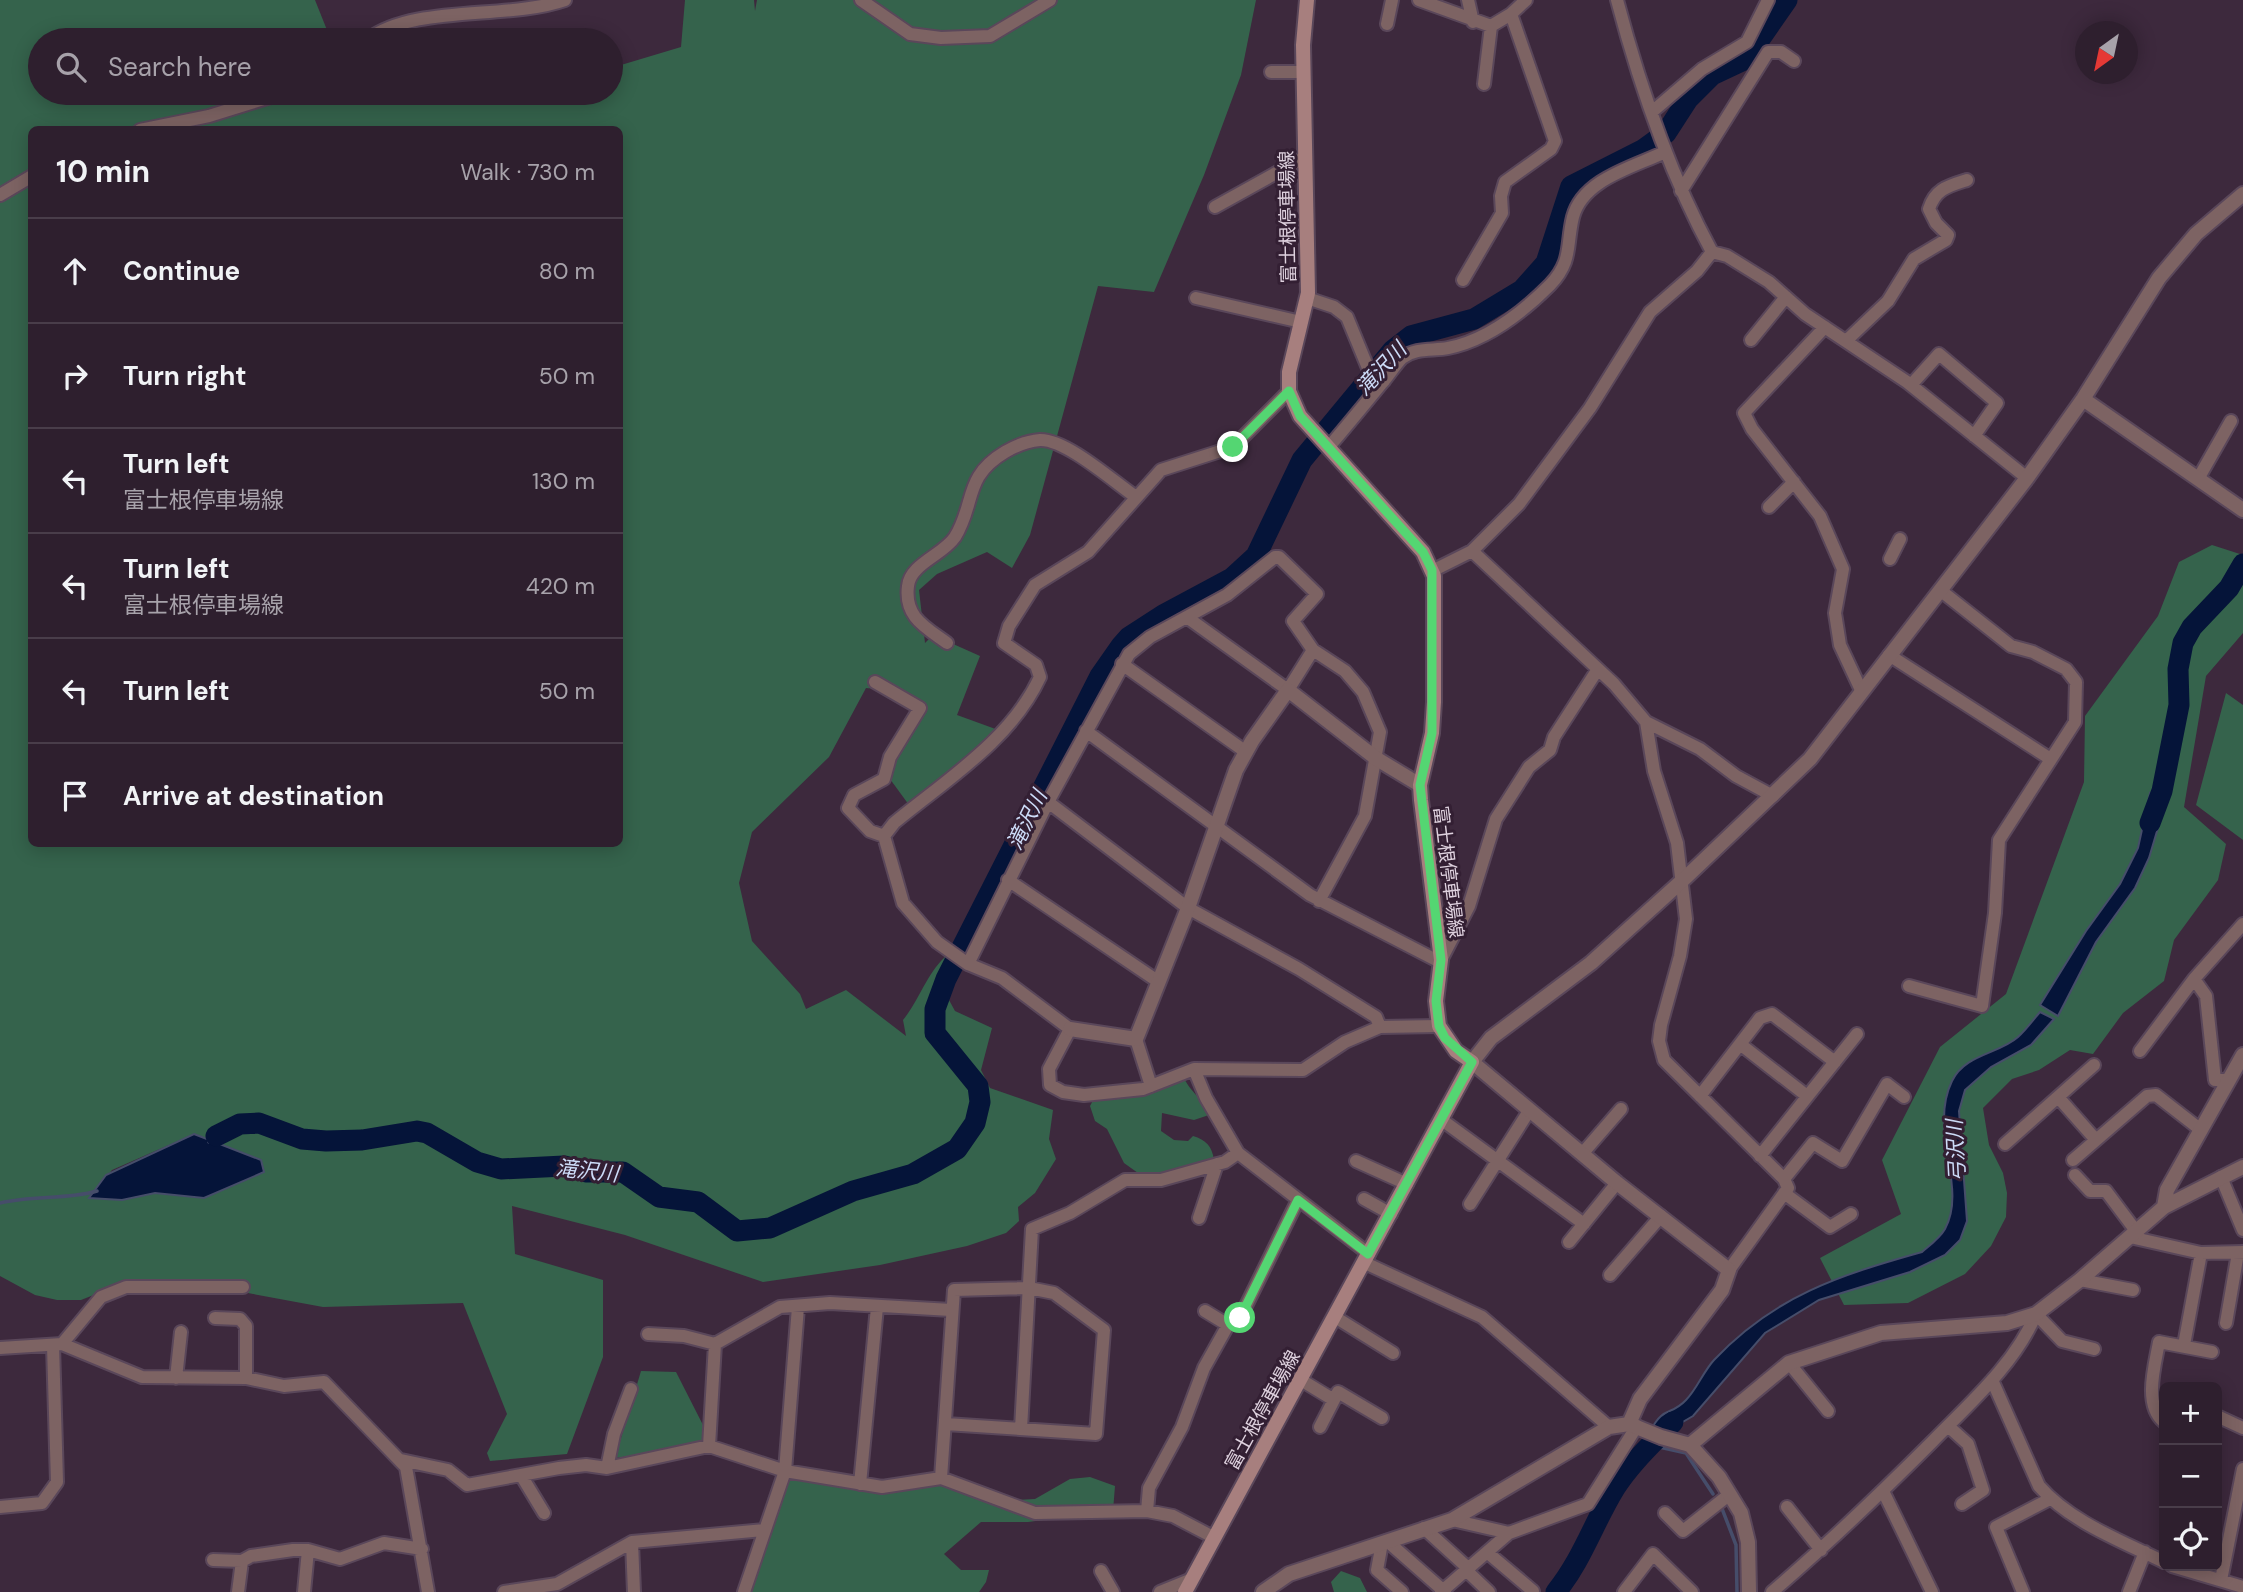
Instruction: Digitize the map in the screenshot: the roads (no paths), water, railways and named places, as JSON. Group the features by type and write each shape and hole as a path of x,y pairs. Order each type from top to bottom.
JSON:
{"main road":[{"name":"富士根停車場線","path":"1289,391 1289,372 1307,298 1303,72 1307,0"},
{"path":"1289,391 1300,416 1423,552 1432,570"},
{"name":"富士根停車場線","path":"1432,570 1432,733 1420,785 1440,961 1436,1001 1439,1026"},
{"path":"1439,1026 1456,1051 1472,1062"},
{"name":"富士根停車場線","path":"1189,1586 1213,1537 1301,1380 1472,1062"}],"street":[{"path":"389,28 460,15 542,8 565,0"},
{"path":"861,0 910,34 941,38 989,36 1050,0"},
{"path":"1387,24 1392,0"},
{"path":"1419,0 1473,22 1491,26 1511,14 1526,0"},
{"path":"1468,0 1473,22"},
{"path":"1617,0 1634,63 1665,149 1681,191 1712,252 1738,262 1769,282 1825,327 1911,386 2027,478"},
{"path":"1654,117 1702,69 1747,42 1768,0"},
{"path":"1463,279 1502,213 1501,196 1505,182 1552,149 1555,141 1511,14"},
{"path":"1484,84 1491,26"},
{"path":"1681,191 1768,52 1781,52 1794,61"},
{"path":"1271,72 1303,72"},
{"path":"160,126 209,116 244,105"},
{"path":"1328,448 1404,357 1427,348 1446,349 1467,342 1490,332 1528,307 1566,263 1573,218 1578,204 1588,192 1600,182 1665,149"},
{"path":"1215,207 1305,157"},
{"path":"0,195 28,178"},
{"path":"1846,341 1888,301 1914,259 1946,240 1948,235 1936,223 1929,209 1931,201 1942,188 1967,180"},
{"path":"1729,1270 1617,1183 1472,1062 1492,1038 1591,963 1810,759 1860,690 2027,478 2082,399 2159,278 2196,234 2243,194"},
{"path":"1432,570 1472,551 1499,526 1539,480 1590,408 1650,312 1697,271 1712,252"},
{"path":"1751,340 1786,297"},
{"path":"1196,298 1301,322"},
{"path":"1307,298 1334,307 1347,317 1368,368 1384,381"},
{"path":"1825,327 1744,413 1752,429 1820,516 1843,569 1835,612 1840,645 1860,690"},
{"path":"1911,386 1939,354 1997,403 1974,436"},
{"path":"884,836 894,823 1002,734 1031,696 1040,677 1036,665 1004,643 1009,626 1035,585 1088,552 1161,470 1233,447 1289,391"},
{"path":"2082,399 2241,508"},
{"path":"2198,479 2231,421"},
{"path":"947,643 916,621 909,612 908,586 913,572 955,537 980,472 992,460 1021,443 1042,440 1059,443 1136,497"},
{"path":"1769,508 1794,482"},
{"path":"1890,559 1900,539"},
{"path":"1472,551 1598,669 1646,722 1700,749 1736,776 1773,796"},
{"path":"965,961 1129,654 1150,637 1227,595 1279,557 1317,594 1293,621 1312,650 1345,671 1363,692 1380,732 1365,816 1319,901"},
{"path":"1909,986 1982,1006 1995,912 1998,840 2049,758 2075,722 2076,682 2066,668 2034,652 2011,646 1941,590"},
{"path":"1188,618 1377,759 1420,785"},
{"path":"1151,1086 1136,1039 1188,908 1216,824 1246,752 1312,650"},
{"path":"1889,654 2049,758"},
{"path":"1122,664 1246,752"},
{"path":"1086,731 1319,901 1440,961 1469,906 1496,820 1529,767 1550,750 1554,737 1598,669"},
{"path":"875,682 920,708 890,757 884,779 854,795 848,808 870,831 884,836"},
{"path":"1385,1542 1443,1591 1509,1533 1588,1504 1637,1426 1640,1399 1722,1290 1729,1270 1788,1188 1784,1179 1664,1060 1659,1041 1686,919 1683,880 1668,808 1654,771 1646,722"},
{"path":"1048,802 1188,908 1344,997 1376,1017 1380,1027"},
{"path":"884,836 903,904 937,942 965,961 1002,978 1070,1029 1136,1039"},
{"path":"1008,880 1159,982"},
{"path":"2140,1051 2194,979 2243,924"},
{"path":"2194,979 2206,996 2215,1080 2229,1080"},
{"path":"1700,1096 1760,1018 1772,1014 1835,1062"},
{"path":"1070,1029 1049,1069 1050,1085 1063,1092 1084,1095 1151,1086 1194,1069 1304,1070 1345,1042 1380,1027 1439,1026"},
{"path":"1760,1156 1857,1034"},
{"path":"1740,1044 1807,1097"},
{"path":"2164,1207 2167,1190 2243,1055"},
{"path":"2005,1144 2094,1065"},
{"path":"1194,1069 1206,1098 1238,1153 1367,1258 1482,1317 1609,1427"},
{"path":"1784,1179 1813,1143 1842,1161 1887,1084 1904,1097"},
{"path":"2073,1160 2147,1096 2156,1095 2201,1130"},
{"path":"2058,1097 2096,1140"},
{"path":"1582,1154 1621,1109"},
{"path":"1470,1204 1529,1111"},
{"path":"1442,1120 1584,1224"},
{"path":"1021,1429 1032,1228 1070,1213 1125,1181 1161,1180 1217,1164 1238,1153"},
{"path":"1356,1161 1407,1184"},
{"path":"1199,1218 1217,1164"},
{"path":"1772,1592 1883,1491 1992,1380 2036,1314 2080,1280 2164,1207 2243,1167"},
{"path":"2076,1175 2090,1191 2106,1191 2133,1234 2201,1253 2241,1252 2226,1323"},
{"path":"2221,1177 2243,1230"},
{"path":"1569,1242 1617,1183"},
{"path":"1784,1193 1830,1227 1851,1214"},
{"path":"1364,1199 1391,1214"},
{"path":"1147,1511 1149,1488 1182,1427 1204,1368 1228,1325 1240,1318 1298,1200"},
{"path":"1610,1275 1661,1216"},
{"path":"2184,1345 2201,1253"},
{"path":"2080,1280 2133,1290"},
{"path":"0,1507 42,1503 57,1482 58,1345 101,1297 126,1287 243,1287"},
{"path":"941,1478 954,1290 1029,1289 1054,1293 1104,1330 1096,1434 946,1424"},
{"path":"648,1334 684,1336 715,1344 780,1307 830,1303 951,1310"},
{"path":"744,1592 785,1472 798,1307"},
{"path":"860,1483 877,1307"},
{"path":"1205,1311 1228,1325"},
{"path":"2036,1314 2062,1341 2094,1349"},
{"path":"1690,1445 1789,1363 1881,1333 1913,1328 2007,1323 2036,1314"},
{"path":"1335,1317 1393,1353"},
{"path":"215,1318 240,1320 246,1326 246,1378"},
{"path":"176,1378 181,1332"},
{"path":"2159,1416 2154,1409 2153,1383 2159,1342 2212,1352"},
{"path":"709,1446 715,1344"},
{"path":"0,1348 58,1345 142,1377 246,1378 284,1386 324,1382 406,1467 428,1592"},
{"path":"1789,1363 1828,1411"},
{"path":"1301,1380 1334,1400"},
{"path":"1992,1380 2039,1486 2050,1499 2069,1513 2159,1559"},
{"path":"607,1468 614,1434 631,1389"},
{"path":"1320,1427 1338,1392 1382,1418"},
{"path":"2222,1418 2243,1428"},
{"path":"1263,1592 1289,1574 1452,1520 1609,1427 1637,1426 1661,1437 1690,1445 1720,1477 1741,1513 1748,1542 1749,1592"},
{"path":"1948,1426 1968,1444 1983,1490 1962,1504"},
{"path":"401,1460 448,1470 467,1485 586,1465 607,1468 709,1446 785,1472 883,1487 941,1478 1035,1513 1147,1511 1172,1517 1213,1537"},
{"path":"2216,1584 2243,1469"},
{"path":"521,1475 544,1513"},
{"path":"1883,1491 1932,1592"},
{"path":"1665,1513 1683,1531 1730,1494"},
{"path":"2023,1592 1996,1527 2050,1499"},
{"path":"1787,1507 1821,1550"},
{"path":"1452,1520 1509,1533"},
{"path":"1424,1528 1489,1592"},
{"path":"504,1592 557,1584 632,1542 765,1530"},
{"path":"213,1560 242,1561 251,1556 308,1550 340,1559 384,1542 422,1549"},
{"path":"632,1542 634,1592"},
{"path":"1385,1542 1377,1570 1402,1592"},
{"path":"304,1592 308,1550"},
{"path":"2129,1592 2145,1552"},
{"path":"1488,1553 1534,1591"},
{"path":"1624,1592 1653,1554 1692,1592"},
{"path":"238,1592 242,1561"},
{"path":"1101,1571 1113,1592"},
{"path":"2184,1571 2216,1584 2243,1587"},
{"path":"1160,1592 1189,1586"}],"water":[{"path":"2150,793 2166,801 2149,858 2135,888 2096,942 2058,1016 2040,1005 2086,931 2120,884 2138,848"},
{"path":"2040,1012 2054,1019 2031,1045 1991,1067 1965,1090 1959,1111 1967,1221 1960,1240 1945,1255 1910,1272 1819,1300 1765,1333 1693,1416 1662,1434 1651,1430 1659,1417 1686,1400 1714,1360 1760,1319 1836,1279 1922,1252 1940,1236 1951,1213 1951,1177 1944,1119 1952,1081 1965,1065 2018,1037"},
{"path":"194,1134 261,1160 264,1172 204,1198 155,1193 122,1200 89,1198 106,1175"}],"waterway":[{"name":"滝沢川","path":"216,1136 240,1124 259,1123 302,1139 326,1141 362,1140 417,1131 427,1133 477,1162 501,1169 564,1166 587,1172 623,1172 659,1197 698,1202 737,1231 770,1228 853,1191 913,1174 957,1149 975,1123 980,1102 978,1086 935,1033 935,1009 946,979 1100,676 1121,646 1129,637 1163,615 1232,578 1256,556 1302,460 1393,350 1411,336 1474,319 1522,290 1546,263 1571,186 1644,149 1666,133 1688,99 1712,75 1746,59 1787,0"},
{"name":"弓沢川","path":"2150,823 2162,791 2179,705 2178,669 2183,643 2192,627 2229,588 2243,564"},
{"path":"209,1142 216,1136"},
{"path":"0,1203 97,1191"},
{"name":"弓沢川","path":"1556,1592 1573,1567 1621,1479 1673,1422"},
{"path":"1650,1445 1686,1453 1713,1494"},
{"path":"1721,1506 1736,1545 1737,1592"}]}
